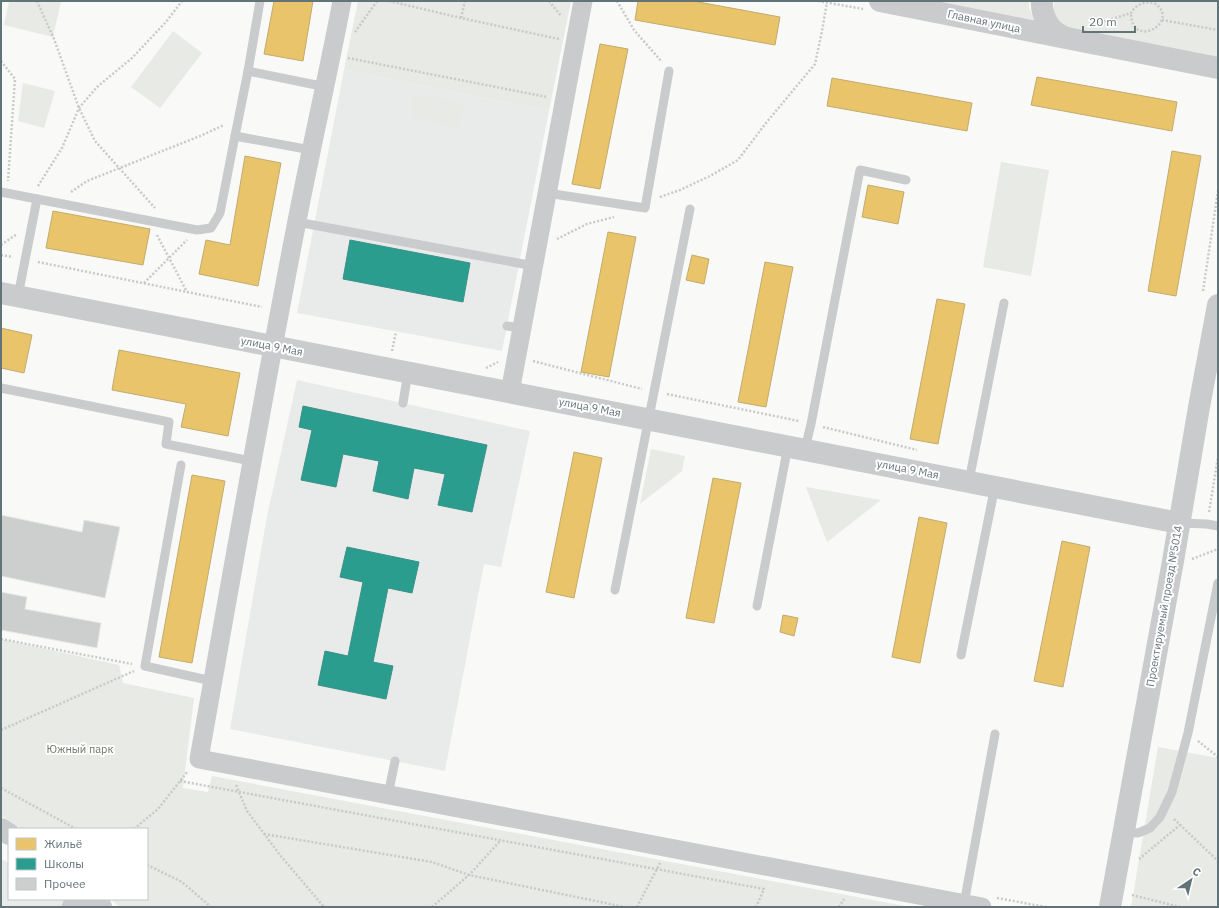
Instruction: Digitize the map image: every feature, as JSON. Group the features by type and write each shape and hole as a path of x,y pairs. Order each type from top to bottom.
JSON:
{"street":[{"path":"342,1 326,87 311,150 251,460 199,759 973,905"},
{"path":"510,392 515,327 535,257 582,1"},
{"name":"Главная улица","path":"880,1 1218,68"},
{"name":"Главная улица","path":"1042,1 1045,18 1052,30 1064,38"},
{"name":"улица 9 Мая","path":"9,295 1179,523"},
{"name":"Проектируемый проезд №5014","path":"1118,900 1124,832 1218,305"},
{"path":"71,907 80,900"}],"lane":[{"path":"4,192 198,230 211,228 220,213 236,136 260,1"},
{"path":"248,71 326,87"},
{"path":"547,193 645,208 670,71"},
{"path":"236,136 311,150"},
{"path":"757,606 797,448 811,424 860,170 906,180"},
{"path":"9,295 24,259 34,198"},
{"path":"615,590 690,209"},
{"path":"297,222 535,257"},
{"path":"969,481 1004,303"},
{"path":"402,403 408,372"},
{"path":"1,388 169,422 166,444 251,460"},
{"path":"181,465 144,666 212,681"},
{"path":"961,656 994,486"},
{"path":"1179,523 1218,526"},
{"path":"1124,832 1138,833 1150,828 1160,817 1172,792 1188,734 1218,583"},
{"path":"973,905 967,885 995,734"},
{"path":"388,795 395,761"}],"path":[{"path":"37,1 54,39 79,108 95,141 170,225"},
{"path":"34,198 62,148 79,108 96,87 132,58 166,22 182,1"},
{"path":"353,34 377,1"},
{"path":"389,1 560,39"},
{"path":"461,18 465,1"},
{"path":"617,1 634,30 670,71"},
{"path":"1144,1 1150,1 1160,8 1162,20 1155,29 1149,32 1143,32 1134,25 1131,19 1132,13 1138,4 1144,1"},
{"path":"535,257 587,224 645,208 653,199 680,190 710,176 738,160 815,64 827,2"},
{"path":"1090,26 1132,13"},
{"path":"1162,20 1218,30"},
{"path":"346,58 549,97"},
{"path":"1,60 16,78 4,192"},
{"path":"55,202 87,181 200,136 239,118"},
{"path":"149,221 187,292"},
{"path":"144,283 198,230"},
{"path":"1,255 280,311"},
{"path":"392,353 396,332"},
{"path":"527,360 654,392 811,424 918,451"},
{"path":"1207,524 1218,457"},
{"path":"1188,561 1218,549"},
{"path":"1,639 144,666"},
{"path":"1,730 144,666"},
{"path":"1188,734 1218,757"},
{"path":"135,828 158,809 199,759"},
{"path":"227,764 247,811 324,907"},
{"path":"180,781 764,889 756,907"},
{"path":"1,788 74,828"},
{"path":"1164,810 1218,861"},
{"path":"1138,860 1180,825"},
{"path":"264,834 432,862 469,874 625,907"},
{"path":"432,907 469,874 501,840"},
{"path":"637,907 668,848"},
{"path":"148,865 182,882 211,907"},
{"path":"839,907 847,896"},
{"path":"1118,900 1180,907"}],"shaded area":[{"path":"344,70 549,111 502,351 297,313"},
{"path":"297,380 530,431 501,567 484,564 445,771 230,729 267,516"},
{"path":"1,859 8,862 8,900 64,900 73,907 1,907"}],"green space":[{"path":"9,1 61,1 53,37 4,25"},
{"path":"358,1 571,1 549,111 344,70"},
{"path":"908,1 1029,1 1029,8 1034,20"},
{"path":"1054,1 1218,2 1218,64 1074,34 1058,21 1055,13"},
{"path":"173,31 202,53 160,108 131,87"},
{"path":"23,83 55,91 44,128 18,121"},
{"path":"415,93 464,103 459,128 411,118"},
{"path":"1001,162 1049,170 1031,276 983,267"},
{"path":"651,449 685,456 682,471 640,504"},
{"path":"806,487 881,500 827,542"},
{"name":"Южный парк","path":"1,639 119,665 123,683 194,698 183,788 208,792 212,776 910,907 119,907 112,900 148,900 148,828 20,828 1,816"},
{"path":"1158,747 1218,758 1218,907 1131,907"}],"building: Жильё":[{"path":"274,1 313,1 303,61 264,54"},
{"path":"638,1 693,1 780,17 775,45 635,20"},
{"path":"600,44 628,49 600,189 572,184"},
{"path":"1037,77 1177,102 1172,131 1031,105"},
{"path":"832,78 972,103 967,131 827,106"},
{"path":"1172,151 1201,156 1176,296 1148,291"},
{"path":"245,156 281,163 258,286 199,274 206,240 230,245"},
{"path":"868,185 904,192 898,224 862,217"},
{"path":"53,211 150,229 143,265 46,248"},
{"path":"608,232 636,237 609,377 581,372"},
{"path":"692,255 709,259 704,284 686,280"},
{"path":"765,262 793,267 766,407 738,402"},
{"path":"937,299 965,304 938,444 910,439"},
{"path":"1,328 32,335 24,373 1,368"},
{"path":"119,350 240,373 228,436 181,427 186,404 112,390"},
{"path":"574,452 602,458 574,598 546,592"},
{"path":"192,475 225,481 192,663 159,657"},
{"path":"713,478 741,483 714,623 686,618"},
{"path":"919,517 947,523 920,663 892,657"},
{"path":"1062,541 1090,547 1063,687 1034,681"},
{"path":"783,615 798,618 794,636 780,632"}],"building: Школы":[{"path":"350,240 470,263 463,302 343,279"},
{"path":"303,406 487,445 472,512 438,505 445,474 414,468 408,499 373,491 379,461 343,454 336,487 301,480 312,430 299,427"},
{"path":"347,547 419,562 412,593 388,588 373,662 393,666 386,699 318,685 325,651 348,656 363,582 340,577"}],"building: Прочее":[{"path":"1,515 82,532 84,520 120,527 105,598 1,576"},
{"path":"1,592 27,597 25,609 101,623 97,648 1,630"}]}
